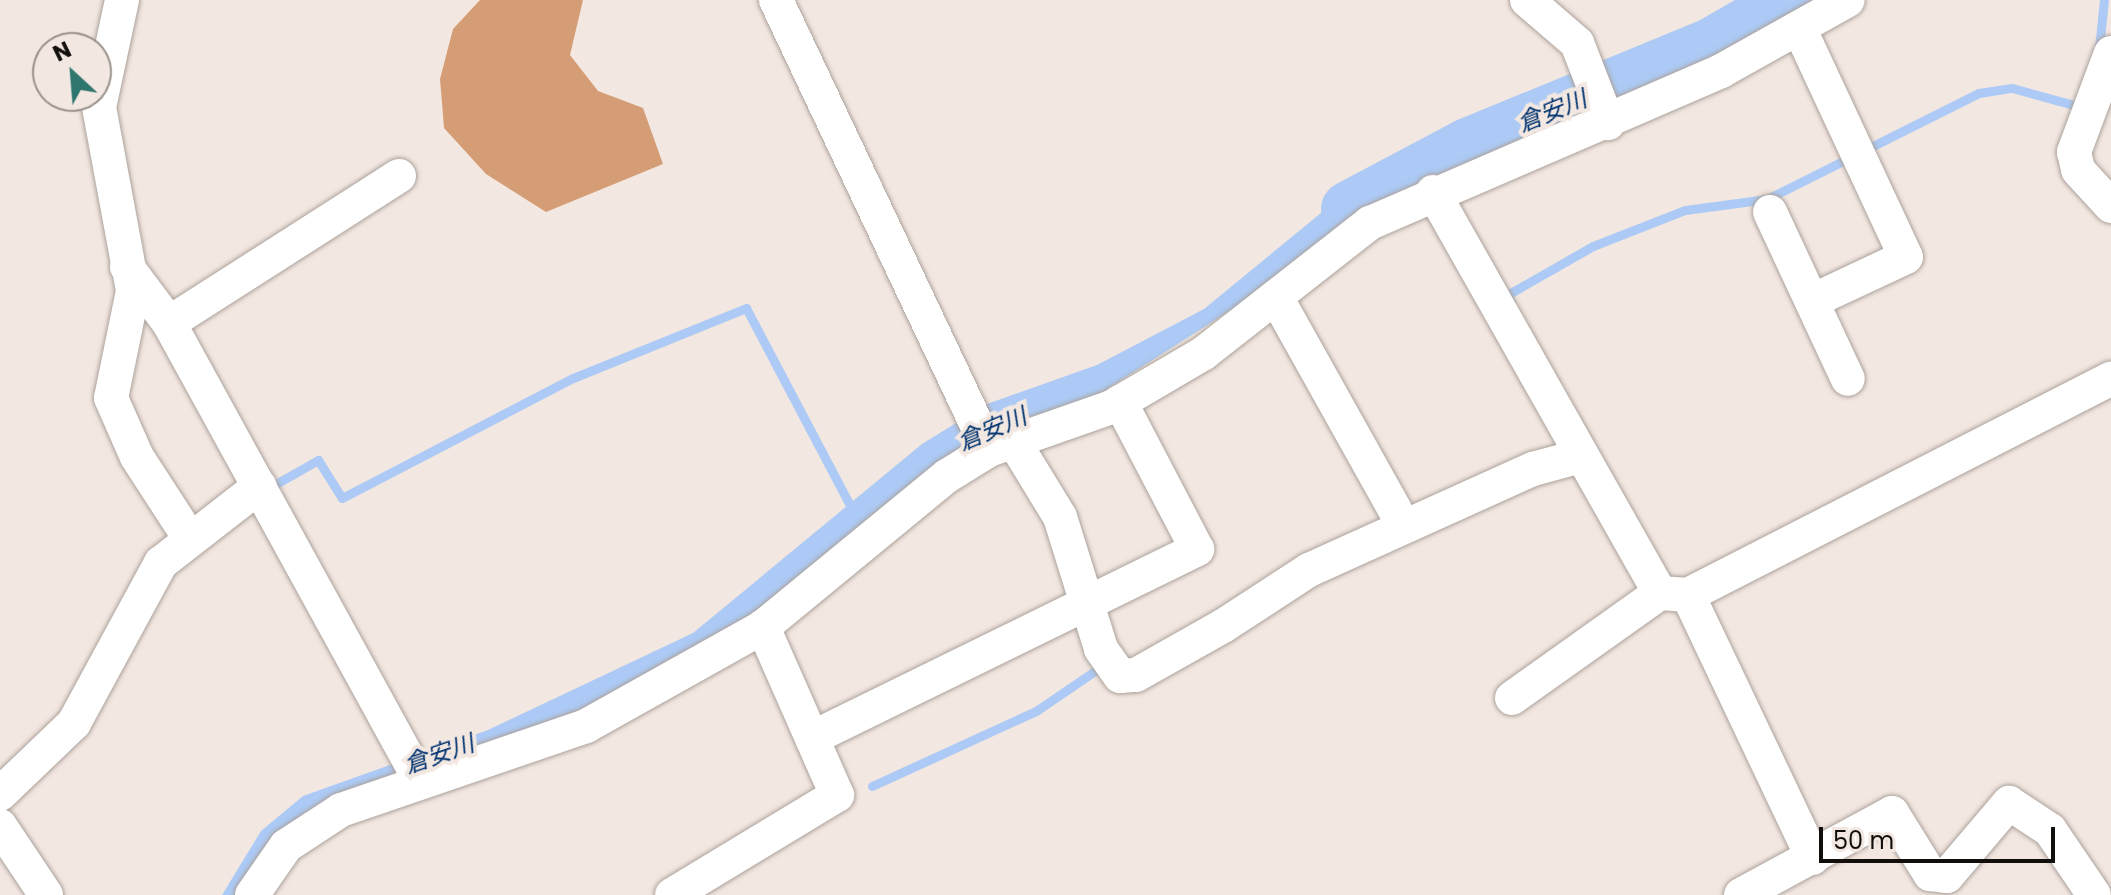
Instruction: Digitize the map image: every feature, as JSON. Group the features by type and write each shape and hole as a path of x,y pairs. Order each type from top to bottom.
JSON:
{"street":[{"path":"122,0 99,107 133,291 111,398 137,457 189,537"},
{"path":"776,0 989,436 1060,517 1109,663 1120,676 1136,675 1309,570 1579,451"},
{"path":"1527,0 1577,43 1601,105"},
{"path":"252,895 286,846 312,826 416,771 586,726 763,627 989,436 1120,402 1204,353 1370,223 1601,105 1801,32 1848,0"},
{"path":"1801,32 1906,257 1812,301"},
{"path":"2111,53 2074,152 2078,170 2111,206"},
{"path":"169,323 399,176"},
{"path":"1433,192 1579,451 1674,594 1813,858"},
{"path":"1770,212 1848,379"},
{"path":"127,267 169,323 416,771"},
{"path":"1276,297 1395,510"},
{"path":"1512,698 1674,594 2111,379"},
{"path":"812,738 1197,549 1120,402"},
{"path":"0,794 74,723 161,563 189,537 263,490"},
{"path":"672,895 837,795 763,627"},
{"path":"1741,895 1892,813 1930,874 1947,876 2009,803 2050,830 2094,895"},
{"path":"0,826 46,895"},
{"path":"2101,895 2111,890"}],"shaded area":[{"path":"480,0 583,0 570,55 598,91 643,108 663,164 546,212 486,174 444,128 440,79 453,29"}],"water":[{"path":"1408,162 1422,188 741,623 563,724 331,803 239,895 222,895 261,831 303,796 488,730 693,633 922,444 987,404 1097,365 1204,309 1321,213"}],"waterway":[{"name":"倉安川","path":"1349,209 1468,146 1711,46 1791,0"},
{"path":"2099,48 2104,0"},
{"path":"1511,302 1507,295 1593,246 1685,210 1767,199 1979,93 2012,88 2081,107"},
{"path":"267,489 318,460 342,498 573,378 746,308 854,513"},
{"path":"872,786 1036,711 1102,666"}]}
